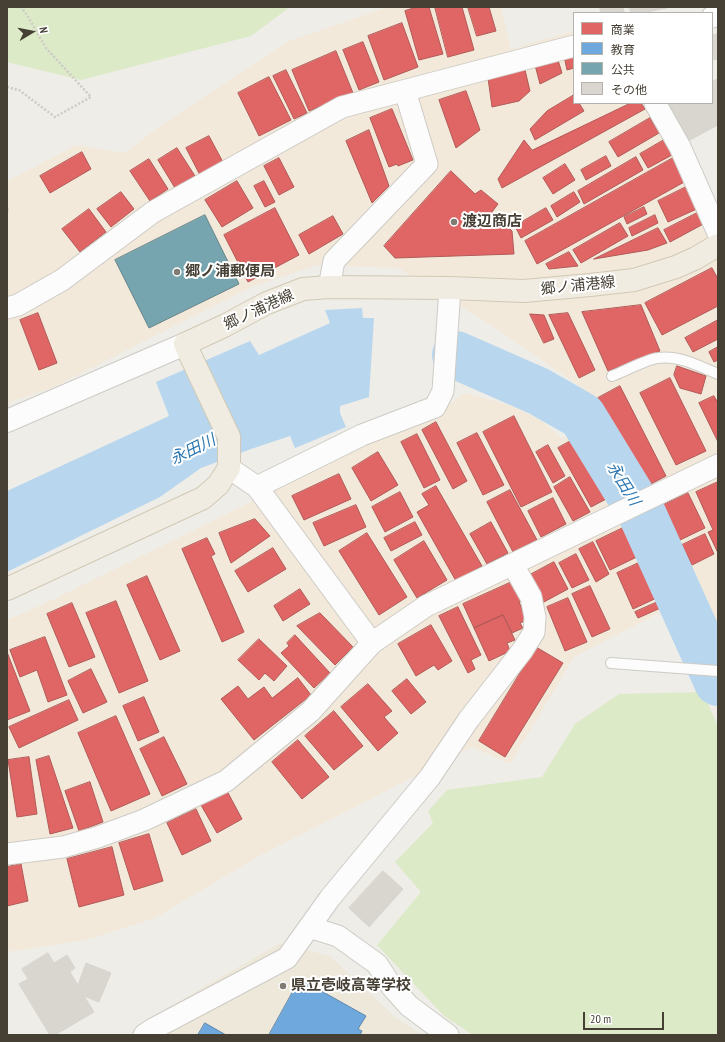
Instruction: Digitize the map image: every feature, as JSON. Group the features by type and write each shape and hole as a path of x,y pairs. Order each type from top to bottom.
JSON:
{"main road":[{"name":"郷ノ浦港線","path":"189,353 224,326 267,303 303,289 329,287 450,288 524,291 590,285 634,280 676,267 696,258 718,245"},
{"path":"7,589 203,498 218,485 229,468 229,437 189,353"}],"street":[{"path":"7,308 18,305 62,280 153,212 342,107 573,46"},
{"path":"329,287 334,261 427,164 405,91"},
{"path":"656,104 680,147 718,232"},
{"path":"257,487 362,435 435,407 443,391 450,288"},
{"path":"7,421 189,353"},
{"path":"7,854 63,847 98,836 144,820 226,781 311,711 372,643 426,606 718,465"},
{"path":"229,468 257,487 372,643"},
{"path":"144,1035 287,958 330,898 430,777 470,719 522,651 534,632 535,617 531,596 513,564"},
{"path":"309,928 338,936 377,964 392,987 409,1006 448,1035"}],"lane":[{"path":"612,376 657,358 682,360 718,374"},
{"path":"611,662 718,671"}],"path":[{"path":"7,87 19,90 55,117 91,97 46,48 21,7"}],"shaded area":[{"path":"388,7 501,7 511,49 573,31 573,104 650,104 718,227 718,637 588,392 491,325 398,268 317,265 251,287 52,388 7,403 7,181 77,145 125,153 160,126 289,41"},
{"path":"465,393 512,406 542,421 562,439 575,433 615,499 670,607 574,657 510,764 472,747 259,856 155,918 86,940 7,952 7,620 44,604 448,405"},
{"name":"県立壱岐高等学校","path":"280,943 330,956 395,1017 422,1035 130,1035 145,1021"}],"green space":[{"path":"7,7 290,7 251,36 81,80 7,62"},
{"path":"703,692 718,726 718,1035 473,1035 444,1016 377,945 421,892 395,862 433,823 428,811 447,790 542,777 575,724 619,694"}],"water":[{"path":"362,308 363,318 374,318 369,397 340,406 340,413 346,427 295,448 290,436 201,468 160,497 7,572 7,491 169,416 156,382 250,341 259,355 330,323 325,310"}],"building: 商業":[{"path":"417,7 429,7 443,54 419,60 405,11"},
{"path":"435,7 462,7 474,50 448,57"},
{"path":"468,7 489,7 496,31 477,36"},
{"path":"402,23 418,67 384,80 368,36"},
{"path":"363,42 379,82 359,90 343,50"},
{"path":"336,51 353,93 309,111 292,70"},
{"path":"573,53 573,68 567,70 564,56"},
{"path":"558,60 562,73 540,84 535,65"},
{"path":"286,70 307,113 294,119 273,76"},
{"path":"525,70 530,91 519,101 492,107 488,78"},
{"path":"269,77 291,120 259,136 238,93"},
{"path":"466,91 480,130 456,148 439,100"},
{"path":"573,96 573,104 580,104 584,111 535,140 530,129 547,111"},
{"path":"629,104 642,104 645,109 502,188 498,179 524,140 532,150"},
{"path":"392,109 413,160 398,166 397,164 389,167 370,118"},
{"path":"650,118 659,133 618,157 609,142"},
{"path":"369,130 389,186 372,203 346,141"},
{"path":"209,136 224,164 201,177 186,148"},
{"path":"664,140 672,155 648,168 640,154"},
{"path":"177,148 195,176 175,188 158,160"},
{"path":"82,152 91,169 50,193 40,176"},
{"path":"606,156 611,166 586,180 581,170"},
{"path":"636,157 643,170 584,204 578,191"},
{"path":"279,158 294,187 279,195 264,166"},
{"path":"673,158 686,181 537,264 525,241"},
{"path":"149,159 168,189 150,201 130,171"},
{"path":"565,164 575,180 553,194 543,178"},
{"name":"渡辺商店","path":"451,171 475,194 481,190 498,204 492,212 512,231 514,254 395,258 384,246"},
{"path":"237,181 253,208 222,227 205,200"},
{"path":"264,181 275,202 265,207 254,186"},
{"path":"688,186 699,208 668,222 658,201"},
{"path":"121,192 134,209 111,227 97,209"},
{"path":"574,192 580,202 557,217 551,206"},
{"path":"644,207 647,214 627,224 624,217"},
{"path":"275,208 299,255 248,282 224,235"},
{"path":"546,208 553,220 521,238 515,226"},
{"path":"89,209 106,232 80,252 62,229"},
{"path":"703,210 709,221 670,242 664,230"},
{"path":"655,215 658,223 632,236 629,228"},
{"path":"333,216 343,234 309,254 299,235"},
{"path":"620,223 628,236 581,263 573,250"},
{"path":"658,228 667,243 648,250 594,259"},
{"path":"569,252 578,266 549,269 546,264"},
{"path":"712,268 718,279 718,306 662,335 645,303"},
{"path":"641,305 660,351 608,371 582,312"},
{"path":"38,313 57,363 39,370 20,320"},
{"path":"568,313 595,370 579,378 549,315"},
{"path":"530,314 544,315 554,339 544,343"},
{"path":"718,320 718,339 693,352 685,338"},
{"path":"718,347 718,360 714,362 709,352"},
{"path":"677,366 706,376 701,394 680,388 674,375"},
{"path":"670,378 706,451 676,465 640,393"},
{"path":"620,386 666,476 643,488 598,398"},
{"path":"714,396 718,403 718,442 699,403"},
{"path":"514,416 552,492 521,507 483,432"},
{"path":"436,422 467,481 453,489 422,430"},
{"path":"477,433 504,485 483,495 457,443"},
{"path":"417,434 440,480 424,488 401,442"},
{"path":"576,438 610,497 591,507 558,448"},
{"path":"548,445 565,476 553,483 536,452"},
{"path":"378,452 398,485 371,501 352,468"},
{"path":"339,474 351,499 304,520 292,496"},
{"path":"570,477 590,512 573,521 554,487"},
{"path":"718,482 718,553 708,532 713,530 696,492"},
{"path":"436,486 482,566 456,581 417,512 429,505 422,494"},
{"path":"510,490 537,540 513,552 487,502"},
{"path":"400,492 413,517 385,532 372,507"},
{"path":"688,493 705,528 678,541 661,506"},
{"path":"553,498 566,524 541,537 528,511"},
{"path":"356,505 366,527 324,546 313,523"},
{"path":"255,519 270,536 231,563 219,533"},
{"path":"415,522 422,535 391,551 384,538"},
{"path":"491,522 508,553 487,564 470,534"},
{"path":"629,525 643,554 610,570 596,541"},
{"path":"367,533 407,597 379,615 339,551"},
{"path":"705,534 714,554 692,565 682,545"},
{"path":"207,538 215,554 211,556 244,632 222,642 182,549"},
{"path":"424,541 447,580 417,598 394,560"},
{"path":"593,542 609,574 596,582 579,549"},
{"path":"273,548 286,569 248,592 235,571"},
{"path":"576,554 589,580 572,588 559,563"},
{"path":"645,560 661,596 633,609 617,573"},
{"path":"554,562 568,589 542,603 528,576"},
{"path":"147,576 180,651 160,660 127,585"},
{"path":"514,581 523,600 519,602 527,620 520,623 523,628 512,633 503,615 474,628 463,604"},
{"path":"590,586 610,629 592,637 572,594"},
{"path":"300,589 310,604 283,621 274,606"},
{"path":"568,598 587,642 565,651 547,607"},
{"path":"662,600 665,606 638,618 635,612"},
{"path":"116,601 148,681 119,693 86,613"},
{"path":"72,603 95,657 69,667 47,614"},
{"path":"458,607 481,655 471,660 475,669 468,673 439,616"},
{"path":"320,613 353,647 335,665 297,626"},
{"path":"503,615 515,640 507,643 510,651 489,661 474,628"},
{"path":"431,625 452,661 438,670 434,665 416,676 398,644"},
{"path":"295,635 330,673 314,688 281,653 289,646 287,643"},
{"path":"45,637 67,695 48,702 37,670 20,677 10,650"},
{"path":"259,639 287,666 274,681 265,673 259,680 238,660"},
{"path":"536,647 563,663 505,757 479,741"},
{"path":"7,652 30,711 7,720"},
{"path":"91,669 107,702 83,713 68,681"},
{"path":"298,678 311,695 254,740 221,699 238,686 248,699 264,687 272,698"},
{"path":"407,679 426,702 411,714 392,691"},
{"path":"368,684 392,711 384,717 398,733 378,751 341,707"},
{"path":"144,697 159,732 138,741 123,706"},
{"path":"69,700 78,720 19,748 9,727"},
{"path":"334,711 363,746 334,770 305,736"},
{"path":"116,716 150,794 111,811 78,733"},
{"path":"164,737 187,784 162,796 140,749"},
{"path":"298,740 329,777 302,799 272,762"},
{"path":"49,756 73,828 50,834 36,760"},
{"path":"29,757 37,814 17,817 8,760"},
{"path":"90,782 103,822 79,831 65,791"},
{"path":"227,791 242,819 217,833 201,805"},
{"path":"196,809 211,841 182,855 167,823"},
{"path":"149,834 163,881 134,890 119,843"},
{"path":"112,847 124,895 79,907 67,859"},
{"path":"21,864 28,901 7,906 7,867"}],"building: 教育":[{"path":"300,979 366,1016 358,1029 362,1031 360,1035 269,1035"},
{"path":"205,1023 226,1035 198,1035"}],"building: 公共":[{"name":"郷ノ浦郵便局","path":"205,215 239,284 149,328 115,260"}],"building: その他":[{"path":"600,7 623,7 624,12 601,12"},
{"path":"630,7 671,7 648,12 631,12"},
{"path":"718,34 718,59 713,60 713,35"},
{"path":"718,79 718,125 688,141 669,105 713,104 713,82"},
{"path":"383,871 403,889 369,927 349,908"},
{"path":"48,953 54,963 67,955 75,968 70,972 78,985 86,963 111,973 99,1002 84,996 94,1012 55,1035 50,1035 19,984 28,979 22,969"}],"waterway":[{"name":"永田川","path":"456,355 538,391 582,416 643,516 718,682"}],"place":[{"name":"渡辺商店","path":"454,222"},
{"name":"郷ノ浦郵便局","path":"177,272"},
{"name":"県立壱岐高等学校","path":"283,986"}]}
